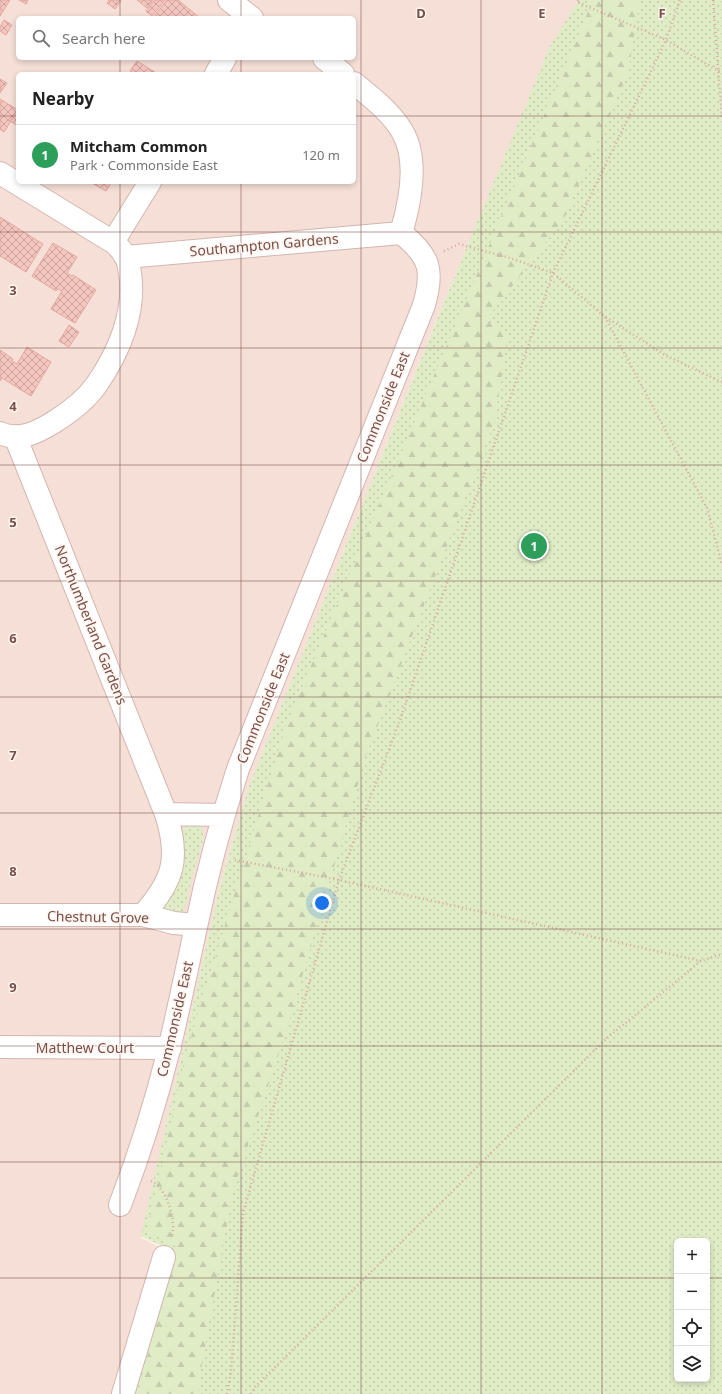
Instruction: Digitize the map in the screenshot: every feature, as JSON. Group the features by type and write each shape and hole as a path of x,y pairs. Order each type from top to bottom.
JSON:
{"street":[{"path":"229,0 249,16"},
{"path":"217,72 224,60"},
{"path":"326,60 341,72"},
{"path":"356,85 395,120 402,130 410,151 412,172 401,233"},
{"path":"0,173 16,183"},
{"path":"8,434 26,435 38,432 73,409 84,399 110,364 121,338 130,308 131,280 120,250 17,184"},
{"path":"120,250 149,184"},
{"name":"Southampton Gardens","path":"120,250 401,233"},
{"name":"Commonside East","path":"120,1205 151,1116 170,1048 196,925 223,815 241,762 424,306 430,283 426,260 420,251 401,233"},
{"name":"Northumberland Gardens","path":"8,434 166,814 172,832 174,854 169,877 157,900 143,915"},
{"path":"166,814 223,815"},
{"name":"Chestnut Grove","path":"0,915 143,915 174,923 196,925"},
{"name":"Matthew Court","path":"0,1048 170,1048"},
{"path":"123,1394 164,1257"}],"path":[{"path":"578,0 577,2 666,40 722,73"},
{"path":"227,1394 231,1372 243,1213 339,880 400,723 553,273 666,40 680,0"},
{"path":"713,0 722,119"},
{"path":"426,260 459,244 510,258 553,273 604,316 665,354 722,382"},
{"path":"604,316 707,508 722,565"},
{"path":"213,856 339,880 701,961"},
{"path":"251,1394 255,1387 606,1038 701,961 722,954"},
{"path":"133,1171 156,1183 166,1199 172,1215 173,1235 164,1257"}],"shaded area":[{"path":"0,0 580,0 551,47 442,306 249,786 219,889 141,1238 161,1248 117,1394 0,1394"}],"green space":[{"path":"579,0 722,0 722,1394 128,1394 172,1251 141,1236 219,890 249,786 442,307 550,46"},
{"path":"593,0 640,0 628,73 563,220 486,320 508,333 495,421 366,756 287,1029 233,1190 201,1369 198,1394 137,1394 177,1247 147,1231 186,1053 286,725"},
{"path":"186,823 200,823 203,829 203,839 186,905 183,912 177,915 165,910 164,903 182,839 183,829"}],"building":[{"path":"0,0 10,0 0,16"},
{"path":"19,0 28,0 26,4"},
{"path":"109,0 121,1 115,9 107,3"},
{"path":"137,0 153,0 147,8"},
{"path":"155,0 165,0 152,16 146,11"},
{"path":"167,0 178,0 198,16 156,16 155,15"},
{"path":"4,20 12,25 6,35 0,31 0,27"},
{"path":"137,61 155,72 132,72 130,71"},
{"path":"0,79 7,83 0,93"},
{"path":"0,99 16,109 16,113 4,132 0,129"},
{"path":"16,113 16,125 10,121"},
{"path":"94,184 111,184 106,191"},
{"path":"0,217 43,244 26,272 0,256"},
{"path":"53,243 77,257 67,273 72,276 73,275 96,290 75,323 51,309 62,291 58,289 56,291 32,276"},
{"path":"69,325 79,332 69,347 59,341"},
{"path":"27,347 51,362 31,396 2,378 0,381 0,350 13,359 12,361 17,364"}],"place":[{"name":"Mitcham Common","path":"534,546"}]}
